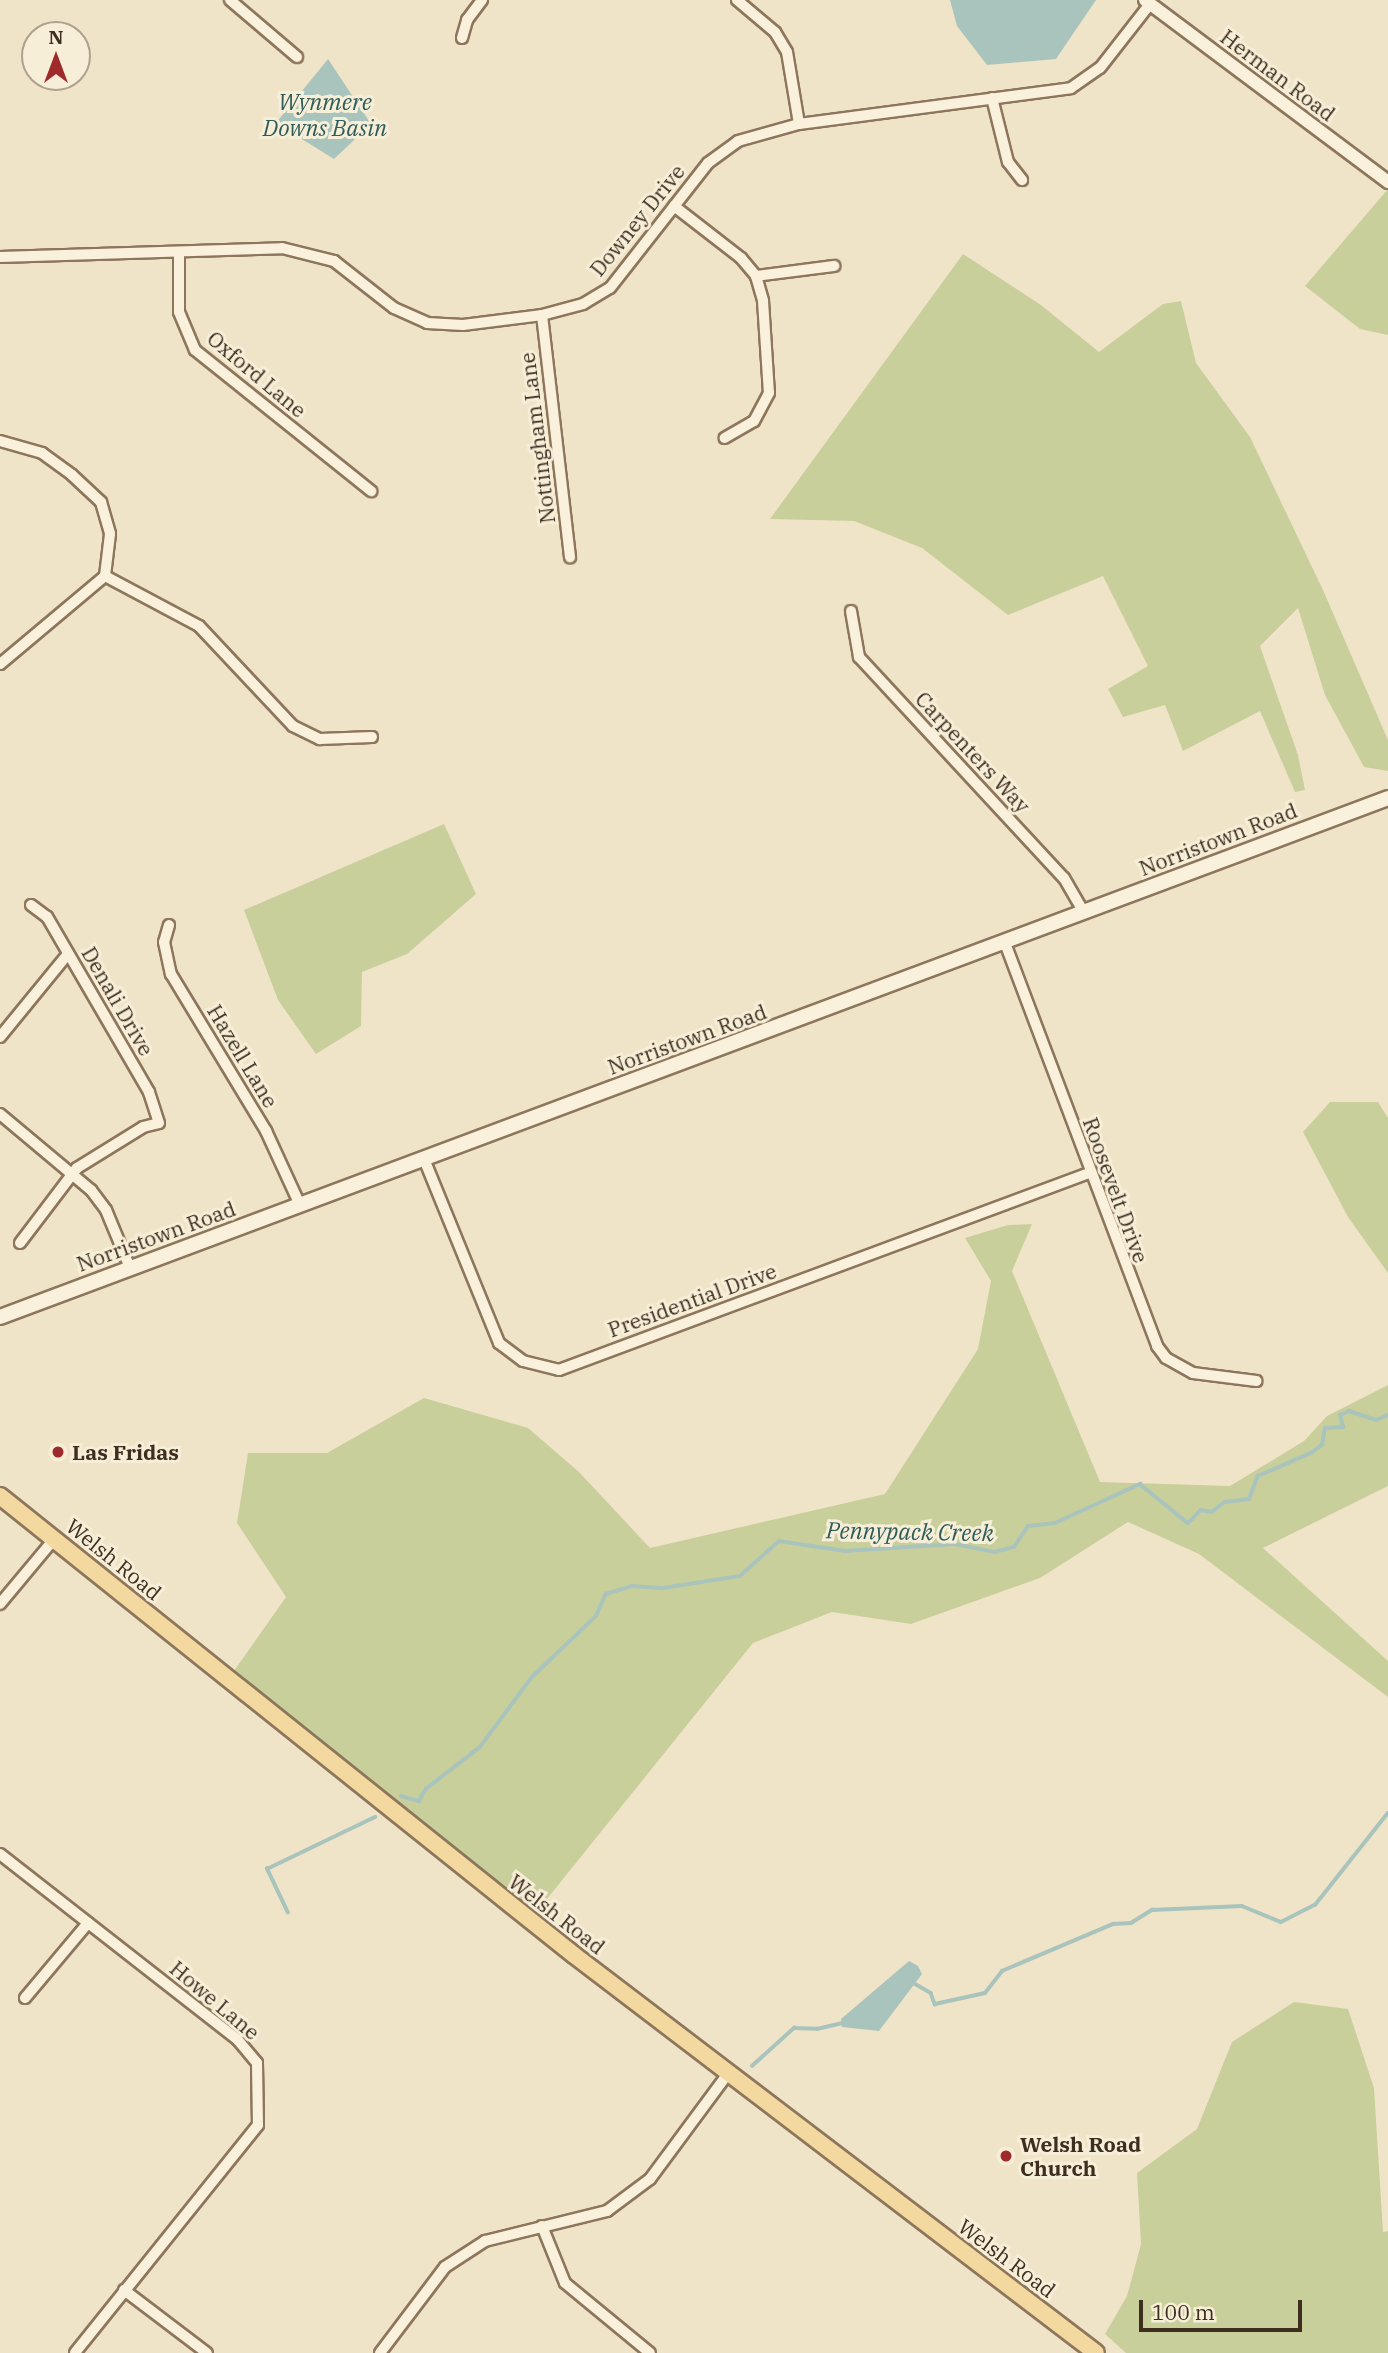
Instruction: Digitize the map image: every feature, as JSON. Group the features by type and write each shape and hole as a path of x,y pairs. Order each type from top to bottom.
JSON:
{"main road":[{"name":"Norristown Road","path":"0,1317 1388,798"},
{"name":"Welsh Road","path":"0,1496 574,1955 730,2071 1096,2353"}],"street":[{"path":"230,0 298,57"},
{"path":"462,38 467,20 482,0"},
{"path":"737,0 775,32 787,51 799,124"},
{"name":"Downey Drive","path":"0,257 282,248 317,254 334,261 394,308 427,323 463,325 542,315 583,304 610,288 720,151 754,135 799,124 1057,91 1085,81 1147,2"},
{"name":"Herman Road","path":"1147,2 1388,182"},
{"path":"992,98 1008,162 1022,180"},
{"path":"674,206 741,258 756,275 763,301 769,393 754,421 725,438"},
{"name":"Oxford Lane","path":"179,253 179,312 195,350 371,491"},
{"path":"756,275 835,266"},
{"name":"Nottingham Lane","path":"542,315 570,557"},
{"path":"0,441 42,453 101,502 110,534 105,576 0,664"},
{"path":"105,576 199,626 293,726 320,740 372,737"},
{"name":"Carpenters Way","path":"852,611 859,657 1065,878 1084,912"},
{"name":"Denali Drive","path":"32,905 47,917 149,1092 159,1123 143,1127 88,1159 72,1174"},
{"name":"Hazell Lane","path":"169,925 164,942 171,974 266,1131 300,1205"},
{"name":"Roosevelt Drive","path":"1005,943 1148,1330 1166,1358 1193,1373 1256,1381"},
{"path":"0,1037 68,954"},
{"path":"0,1114 72,1174 106,1210 130,1268"},
{"name":"Presidential Drive","path":"424,1159 499,1343 523,1361 559,1370 1089,1173"},
{"path":"20,1243 72,1174"},
{"path":"0,1604 55,1538"},
{"name":"Howe Lane","path":"0,1854 237,2039 257,2063 260,2093 258,2124 75,2353"},
{"path":"26,1998 88,1923"},
{"path":"380,2353 445,2267 485,2241 607,2210 650,2179 730,2071"},
{"path":"542,2226 565,2283 650,2353"},
{"path":"124,2290 207,2353"}],"green space":[{"path":"1388,189 1388,335 1360,329 1305,286"},
{"path":"963,254 1041,305 1099,352 1163,304 1181,301 1196,363 1250,437 1323,590 1388,740 1388,771 1364,767 1325,695 1298,608 1260,646 1298,755 1305,790 1295,792 1260,711 1183,751 1165,705 1123,717 1108,689 1148,666 1103,576 1008,615 922,548 854,521 770,519"},
{"path":"444,824 476,894 407,954 362,972 361,1026 316,1054 278,1000 244,910"},
{"path":"1330,1102 1378,1102 1388,1118 1388,1273 1348,1217 1303,1132"},
{"path":"1032,1224 1012,1271 1100,1482 1230,1486 1304,1441 1327,1416 1388,1385 1388,1486 1263,1548 1388,1661 1388,1697 1199,1554 1128,1522 1040,1578 911,1624 832,1612 753,1643 530,1920 229,1678 286,1597 237,1523 248,1453 327,1453 424,1398 528,1428 579,1472 650,1548 885,1494 978,1349 991,1281 965,1238 1008,1225"},
{"path":"1294,2002 1348,2009 1374,2088 1383,2232 1388,2231 1388,2353 1126,2353 1105,2334 1127,2296 1141,2244 1137,2173 1197,2129 1232,2042"}],"water":[{"path":"950,0 1096,0 1056,59 987,65 957,26"},
{"name":"Wynmere Downs Basin","path":"328,59 371,124 334,159 276,123"},
{"path":"909,1961 918,1966 922,1974 879,2031 842,2027 841,2019"}],"waterway":[{"name":"Pennypack Creek","path":"401,1796 419,1801 426,1789 480,1747 532,1677 596,1616 606,1594 632,1586 663,1588 740,1576 779,1541 845,1551 955,1544 995,1552 1014,1547 1028,1526 1055,1523 1140,1484 1188,1523 1201,1510 1212,1512 1225,1502 1249,1499 1258,1476 1311,1453 1322,1445 1325,1428 1343,1427 1340,1415 1349,1411 1376,1420 1388,1415"},
{"path":"912,1982 931,1993 935,2004 985,1993 1002,1971 1113,1924 1131,1923 1152,1910 1242,1906 1281,1922 1315,1905 1388,1813"},
{"name":"Pennypack Creek","path":"288,1913 267,1869 375,1817"},
{"path":"752,2066 794,2028 817,2029 843,2023"}],"place":[{"name":"Las Fridas","path":"58,1452"},
{"name":"Welsh Road Church","path":"1006,2156"}]}
